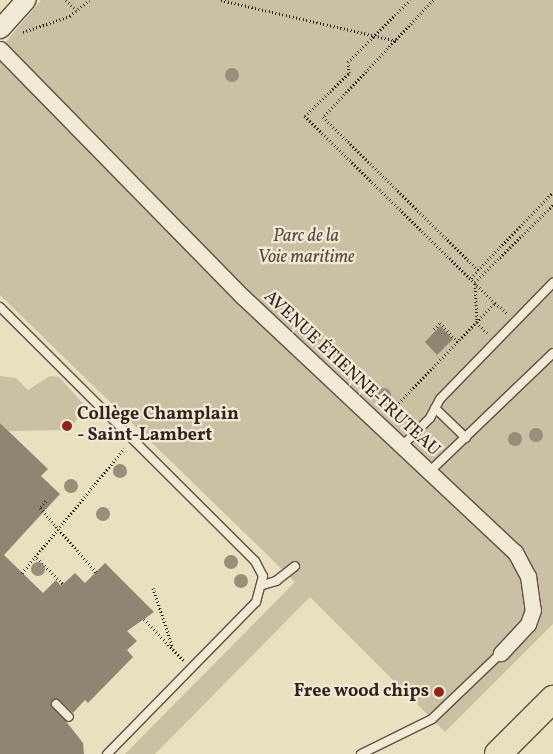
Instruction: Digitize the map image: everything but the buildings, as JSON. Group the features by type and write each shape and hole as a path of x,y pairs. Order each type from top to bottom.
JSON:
{"highway":[{"path":"498,754 553,699"}],"street":[{"path":"0,28 25,0"},
{"name":"AVENUE ÉTIENNE-TRUTEAU","path":"0,49 242,297 428,473 509,545 528,576 532,615 501,653"}],"lane":[{"path":"401,447 435,408 553,283"},
{"path":"0,307 255,561 263,585"},
{"path":"428,473 553,352"},
{"path":"435,408 466,438"},
{"path":"107,754 256,602 263,585 295,566"},
{"path":"361,754 432,719 501,653"},
{"path":"56,704 69,717"}],"path":[{"path":"66,0 77,11"},
{"path":"19,35 77,11 89,0"},
{"path":"221,0 373,37 393,36 397,41"},
{"path":"385,417 495,303 305,116 349,73 348,62 410,0"},
{"path":"433,0 397,41 323,117 478,270"},
{"path":"471,278 553,192"},
{"path":"477,323 475,282 553,205"},
{"path":"434,329 440,323 458,342"},
{"path":"22,573 61,531 99,476 126,447"},
{"path":"46,502 40,508 96,572"},
{"path":"37,558 64,584"},
{"path":"153,588 174,651"},
{"path":"144,619 185,662"}],"green space":[{"name":"Parc de la Voie maritime","path":"41,0 553,0 553,624 445,732 310,597 155,754 125,754 295,582 0,295 0,49"},
{"path":"0,376 16,378 28,390 50,376 59,377 87,408 68,430 9,431 0,423"}],"place":[{"name":"Collège Champlain - Saint-Lambert","path":"67,426"},
{"name":"Free wood chips","path":"439,692"}]}
